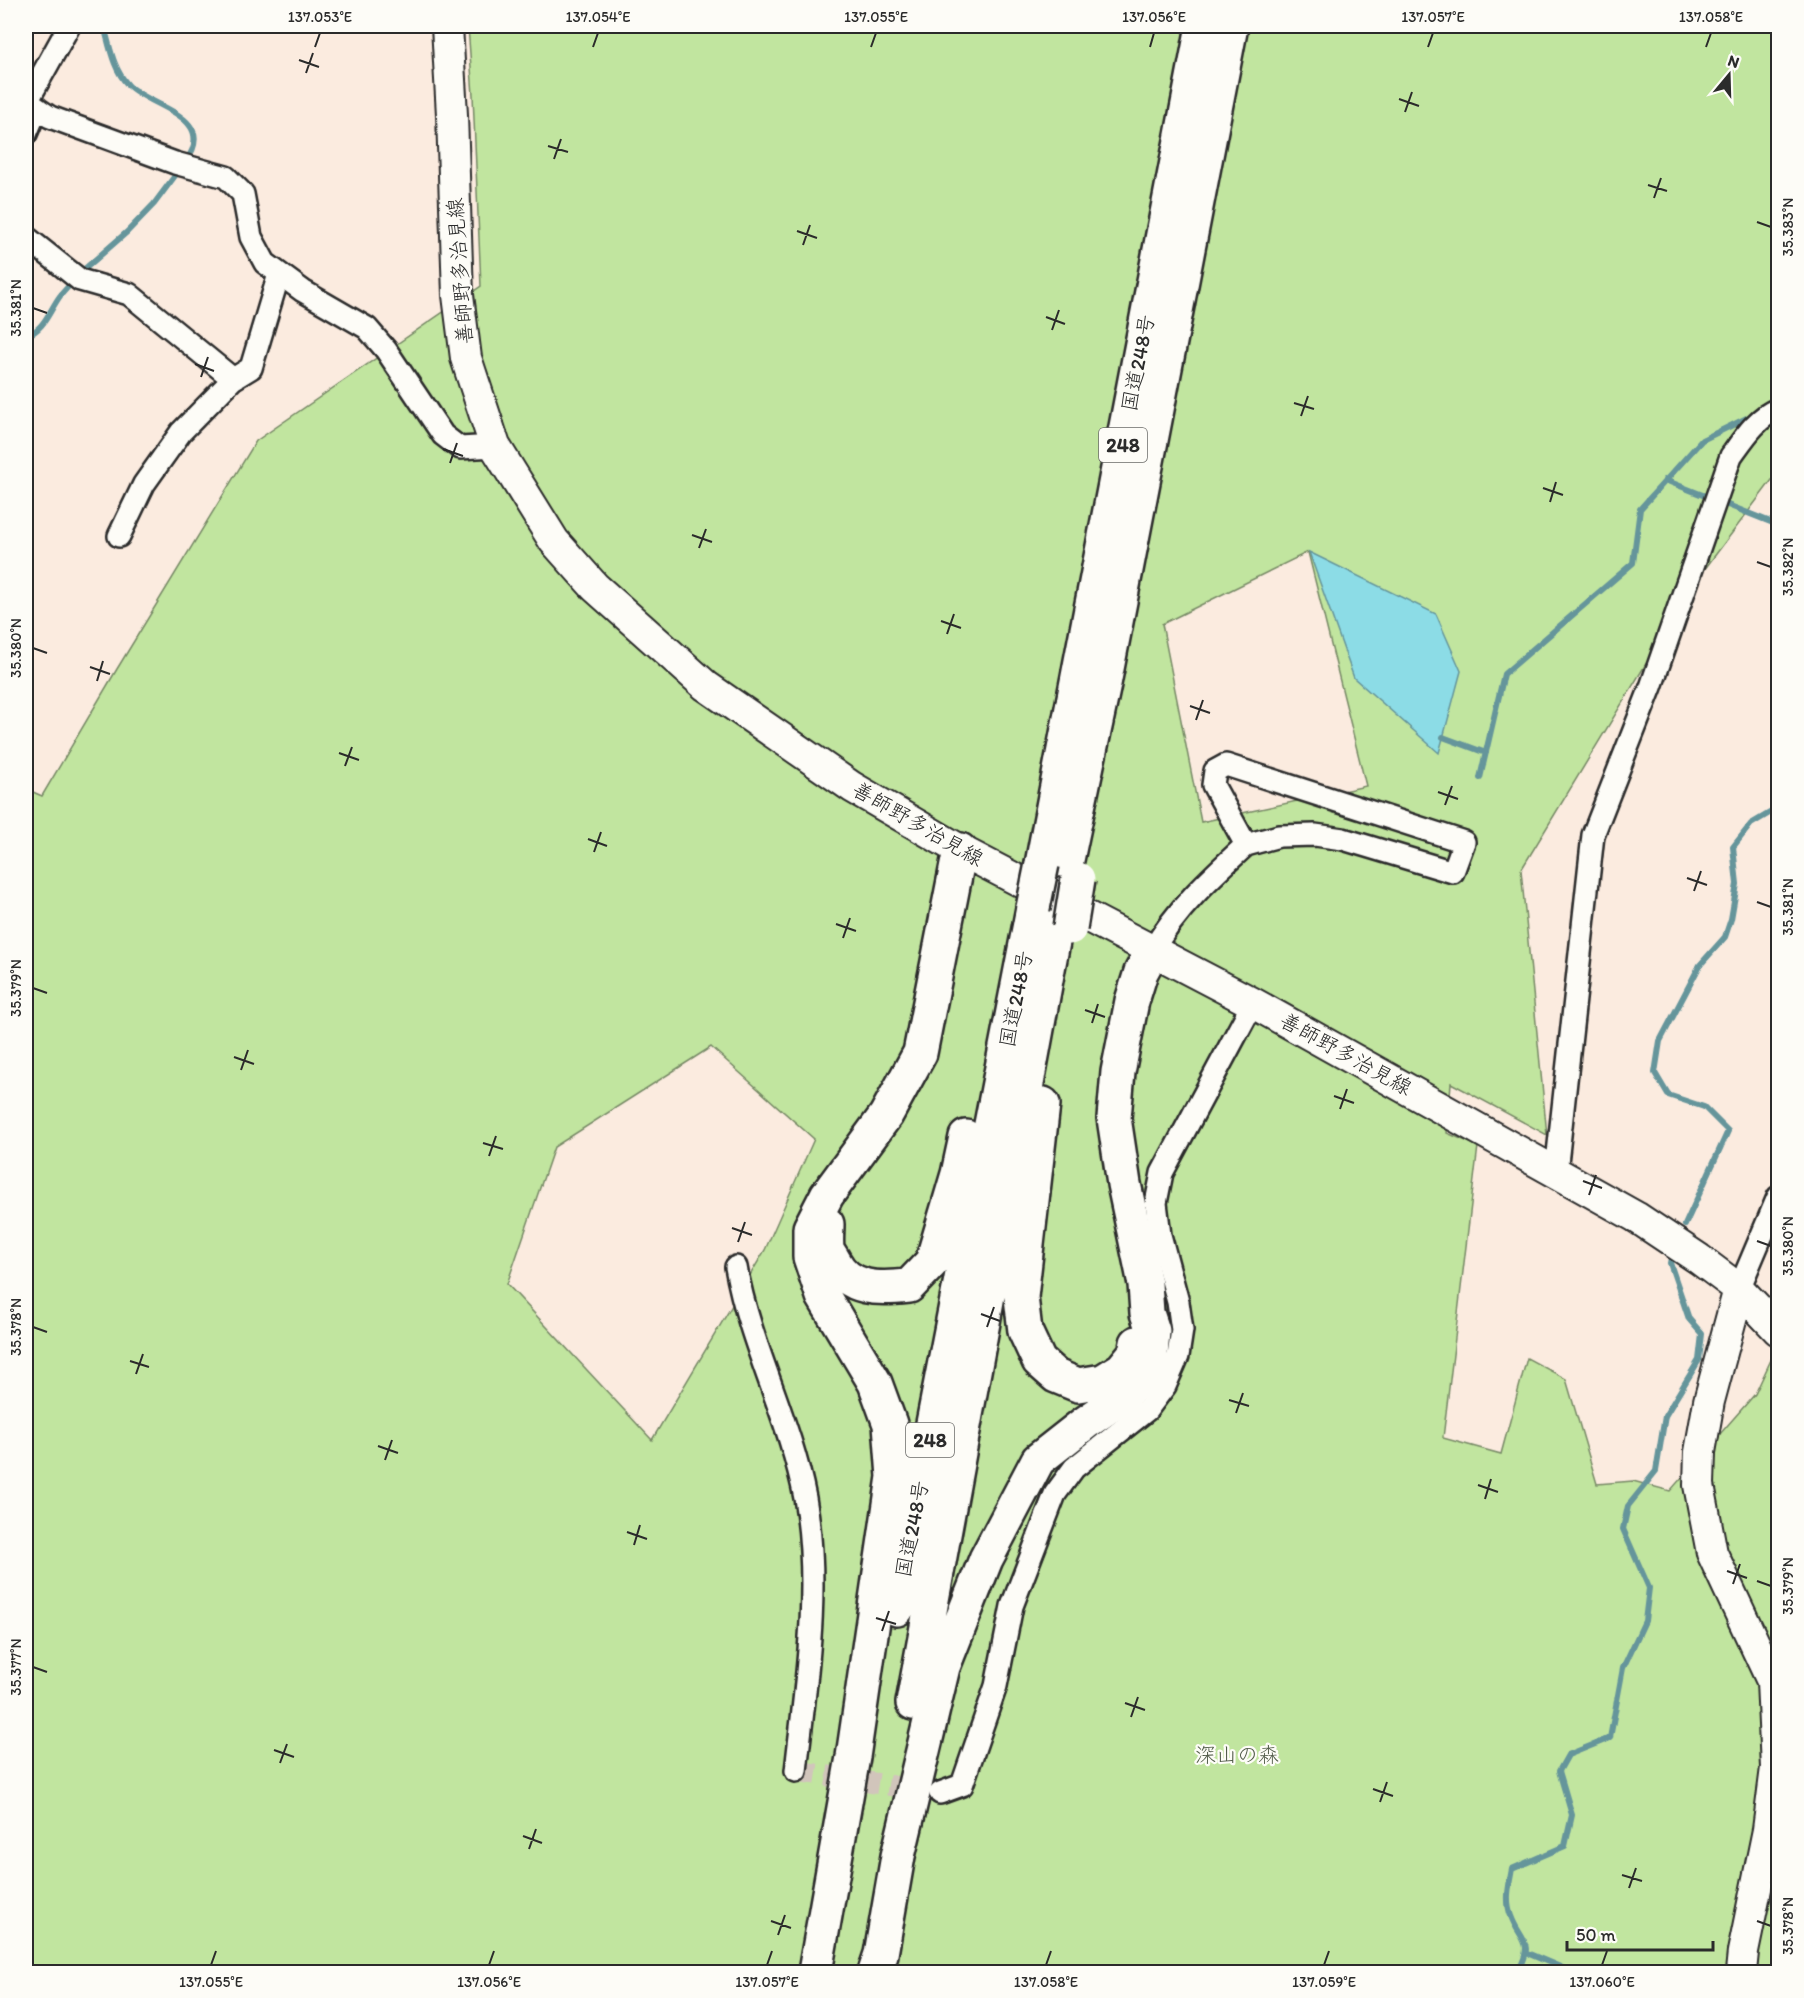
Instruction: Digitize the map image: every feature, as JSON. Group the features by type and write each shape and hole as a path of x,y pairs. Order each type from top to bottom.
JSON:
{"highway":[{"name":"国道248号","path":"1061,872 1203,26"},
{"name":"国道248号","path":"826,1972 1048,919 1104,684 1231,26"},
{"path":"815,1972 852,1757 894,1477 890,1424 875,1383 823,1296 810,1257 810,1228 827,1195 886,1115 921,1053 960,850"},
{"name":"国道248号","path":"862,1972 1048,919"},
{"path":"827,1195 827,1248 837,1268 850,1281 883,1289 909,1286 932,1262 958,1174 1001,978 1048,919"},
{"path":"1048,919 1046,1077 1021,1297 1025,1331 1039,1361 1056,1376 1078,1385 1103,1381 1122,1369 1135,1353 1147,1313"},
{"path":"875,1972 881,1954 898,1856 943,1667 986,1559 1038,1460 1124,1396 1142,1376 1151,1355 1153,1331 1147,1313 1145,1284 1124,1184 1114,1118 1118,1072 1132,1001 1141,972 1152,950"}],"main road":[{"name":"善師野多治見線","path":"447,26 458,295 466,358 495,446 554,541 595,587 706,686 852,787 960,850 1253,1003 1636,1216 1700,1259 1739,1289 1779,1330"},
{"path":"1739,1289 1709,1401 1700,1452 1699,1485 1712,1553 1772,1681 1776,1768 1768,1830 1743,1952 1742,1972"}],"street":[{"path":"26,134 30,104 69,26"},
{"path":"30,104 50,117 175,163 226,177 243,194 251,237 265,263 303,291 367,328 386,350 443,435 451,442 460,448 495,446"},
{"path":"26,237 80,280 129,294 233,378"},
{"path":"119,536 144,484 181,432 233,378 251,368 279,274"},
{"path":"1556,1172 1593,835 1651,687 1731,456 1752,428 1771,412 1779,409"},
{"path":"1152,950 1165,928 1195,894 1246,845 1279,836 1315,835 1343,839 1453,872 1464,842 1226,765 1215,771 1213,785 1246,845"},
{"path":"940,1793 962,1785 996,1686 1012,1606 1055,1494 1074,1468 1147,1410 1165,1386 1178,1356 1182,1330 1178,1302 1160,1235 1156,1203 1162,1173 1253,1003"},
{"path":"1739,1289 1779,1197"},
{"path":"736,1267 742,1300 789,1431 805,1499 812,1574 811,1639 796,1771"}],"green space":[{"name":"深山の森","path":"468,26 1778,26 1778,472 1698,578 1521,870 1547,1135 1451,1083 1447,1133 1478,1146 1443,1438 1501,1454 1527,1358 1566,1379 1597,1484 1633,1481 1670,1491 1755,1394 1778,1345 1778,1972 26,1972 26,789 42,796 256,441 481,286","holes":["1308,552 1366,786 1201,822 1162,624","711,1047 814,1139 765,1250 652,1440 507,1284 554,1147"]}],"water":[{"path":"1309,552 1436,614 1461,671 1439,753 1354,678"}],"waterway":[{"path":"104,26 115,65 128,85 188,123 194,133 194,146 186,161"},
{"path":"80,273 127,232 154,204 180,169"},
{"path":"26,336 38,329 73,281"},
{"path":"1480,778 1504,674 1633,563 1640,509 1702,440 1755,414"},
{"path":"1665,480 1778,525"},
{"path":"1443,737 1486,753"},
{"path":"1685,1225 1728,1131 1704,1107 1668,1095 1655,1073 1660,1041 1700,965 1725,937 1731,919 1737,884 1733,847 1751,824 1778,808"},
{"path":"1506,1972 1520,1968 1526,1952 1526,1946 1508,1905 1512,1869 1565,1846 1572,1815 1559,1771 1568,1755 1610,1738 1623,1668 1645,1621 1649,1588 1623,1529 1628,1506 1656,1471 1665,1416 1699,1360 1702,1334 1689,1319 1670,1263 1671,1258"},
{"path":"1527,1953 1572,1972"}],"tunnel":[{"path":"796,1771 925,1791"}]}
